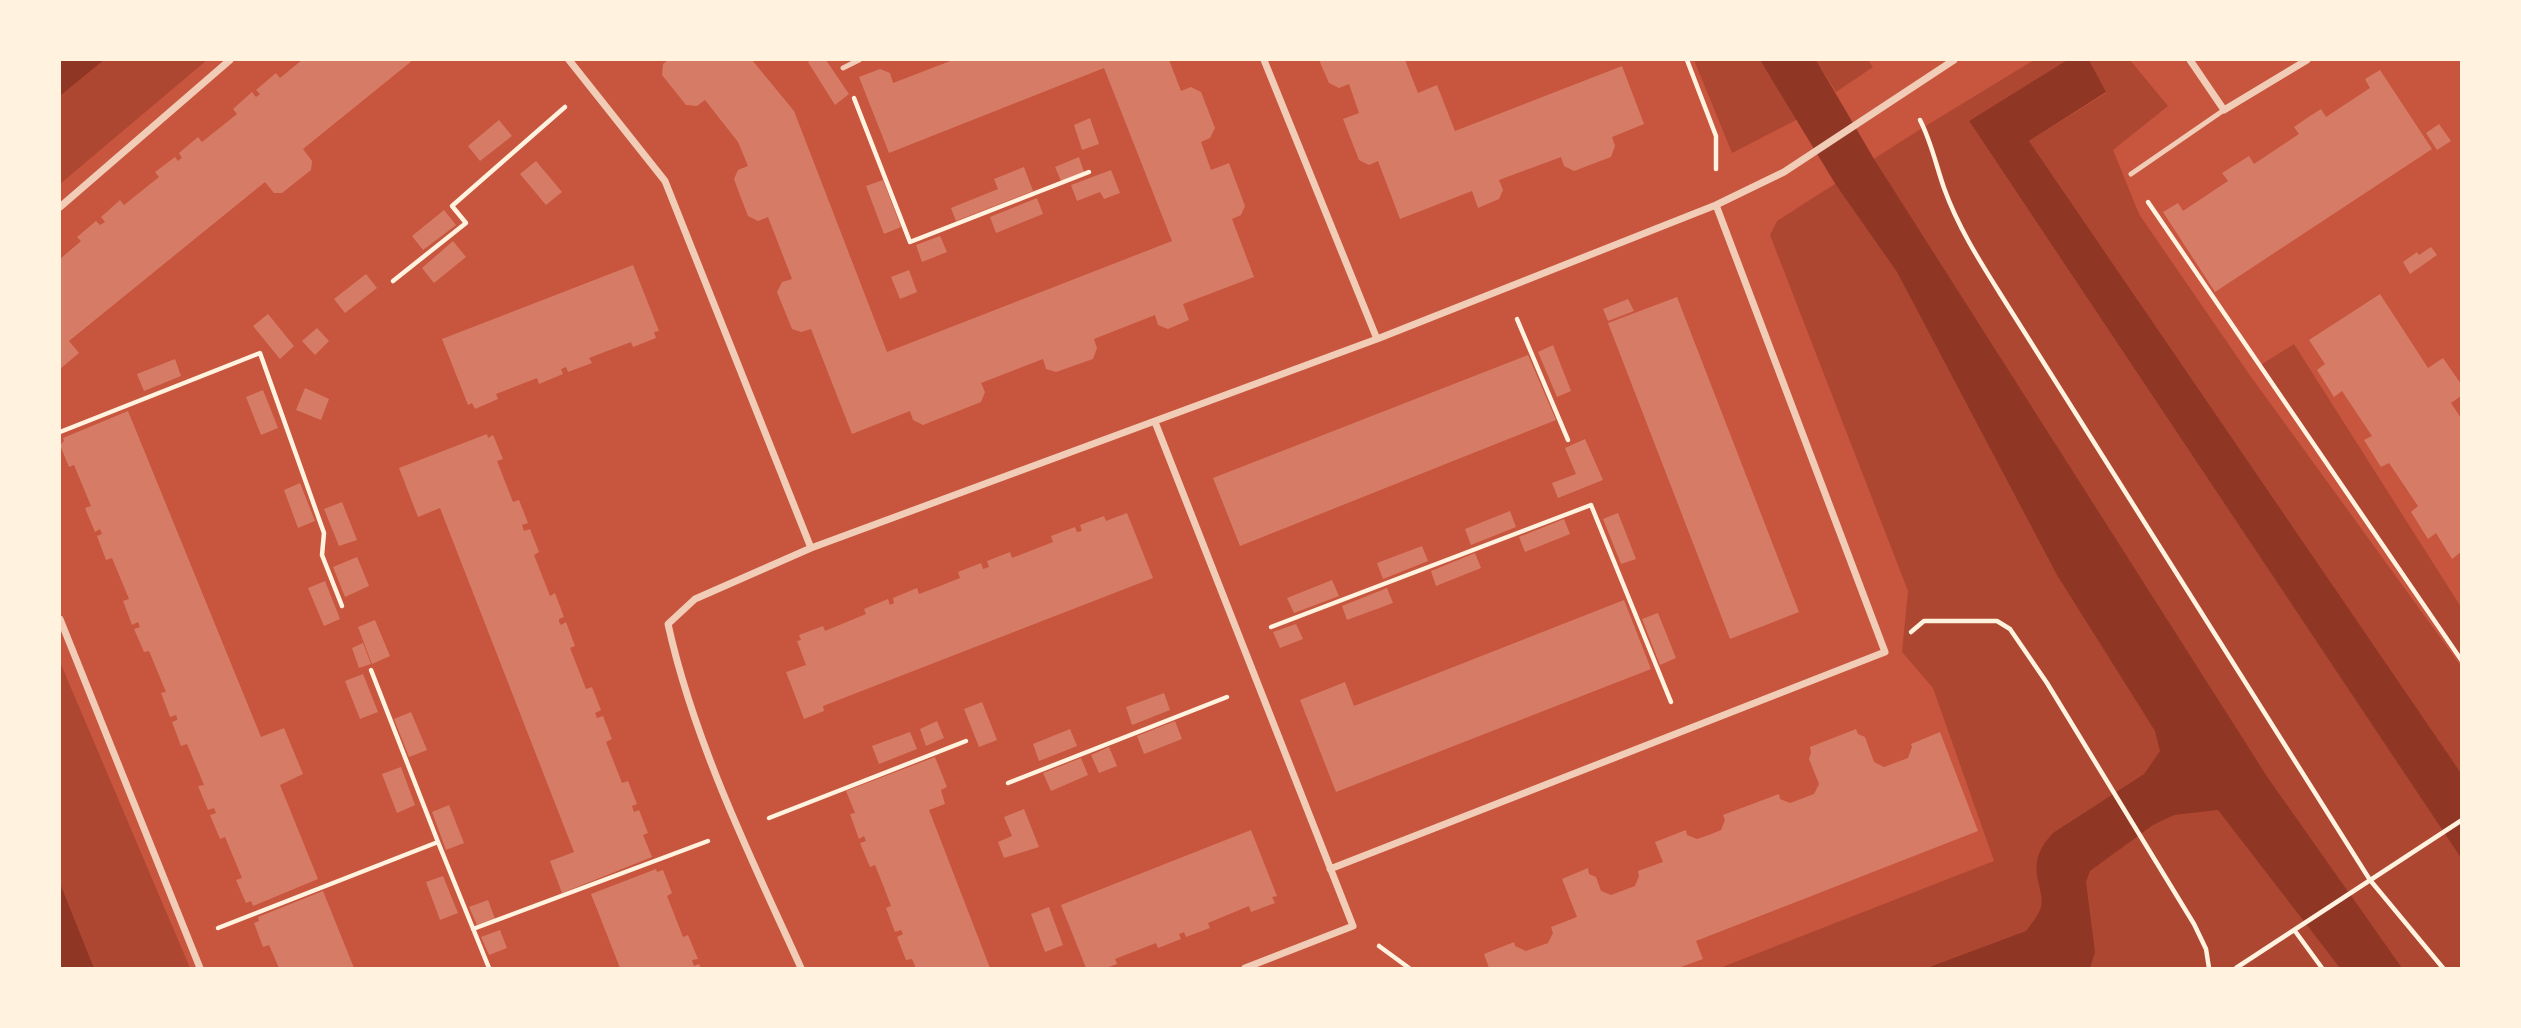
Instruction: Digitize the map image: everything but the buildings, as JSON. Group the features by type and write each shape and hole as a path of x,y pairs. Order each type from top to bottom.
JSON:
{"street":[{"path":"60,207 230,60"},
{"path":"569,60 665,181 811,548"},
{"path":"1264,60 1377,339"},
{"path":"801,968 738,830 678,670 668,624 695,598 811,548 1377,339 1716,205 1784,172 1954,60"},
{"path":"2190,60 2224,110 2307,60"},
{"path":"1330,869 1885,652 1716,205"},
{"path":"1155,422 1353,926 1245,968"},
{"path":"60,618 200,968"}],"lane":[{"path":"843,68 859,60"},
{"path":"2131,174 2224,110"}],"path":[{"path":"1687,60 1716,136 1716,205"},
{"path":"843,68 910,242 1089,172"},
{"path":"393,281 467,223 452,206 590,86"},
{"path":"1905,93 1926,131 1944,188 1962,232 2123,492 2370,880 2443,968"},
{"path":"2131,174 2251,355 2462,661"},
{"path":"1504,289 1568,440"},
{"path":"60,432 260,353 324,533 322,555 342,606"},
{"path":"1239,639 1591,505 1683,732"},
{"path":"1885,652 1924,621 1997,621 2010,629 2047,683 2194,924 2206,949 2209,968"},
{"path":"371,670 489,968"},
{"path":"1009,783 1257,685"},
{"path":"473,929 966,741"},
{"path":"2236,968 2462,820"},
{"path":"188,940 438,842"},
{"path":"2295,931 2322,968"}],"shaded area":[{"path":"60,60 104,60 60,96"},
{"path":"104,60 207,60 60,184 60,96"},
{"path":"1694,60 1760,60 1798,119 1732,153"},
{"path":"1760,60 1816,60 1874,159 2268,778 2402,968 2340,968 2218,810 2174,815 2153,825 2090,871 2086,882 2095,952 2090,968 1927,968 2026,931 2041,907 2037,863 2040,851 2048,839 2053,833 2144,774 2160,751 2155,731 2057,575 1897,272 1836,185"},
{"path":"1816,60 1868,60 1873,67 1836,92"},
{"path":"2034,60 2067,60 1969,121 2461,858 2461,968 1720,968 1994,861 1933,688 1902,652 1908,591 1770,235 1777,221"},
{"path":"2067,60 2089,60 2106,92 2029,141 2461,773 2461,858 1969,121"},
{"path":"2089,60 2130,60 2168,106 2113,150 2139,214 2249,374 2461,666 2461,773 2029,141 2106,93"},
{"path":"2294,344 2461,607 2461,661 2259,366"},
{"path":"60,662 190,968 94,968 60,883"},
{"path":"60,883 94,968 60,968"}]}
